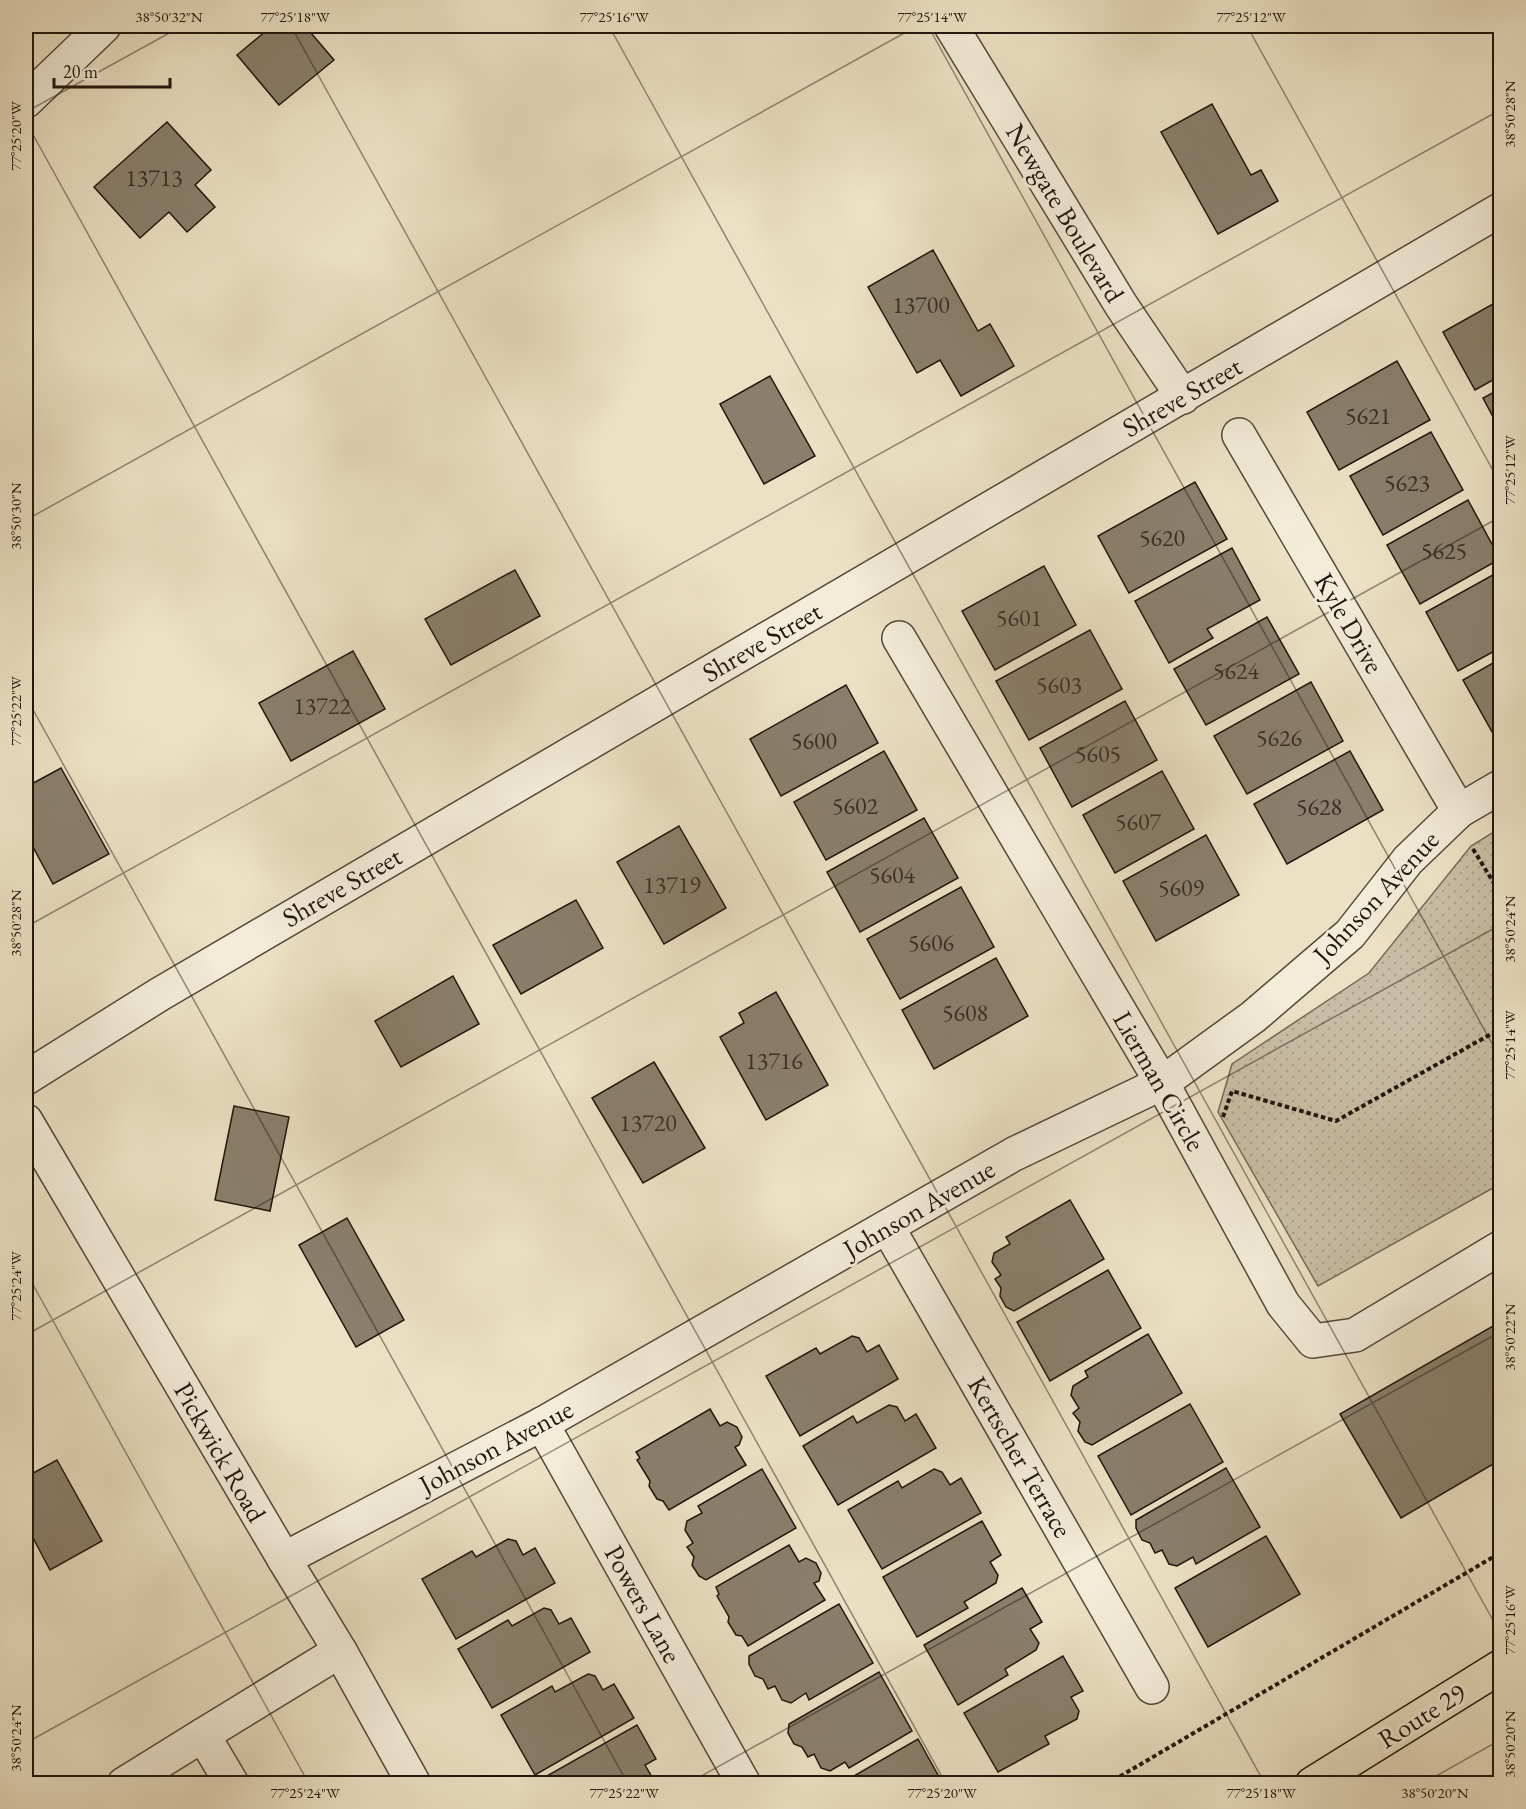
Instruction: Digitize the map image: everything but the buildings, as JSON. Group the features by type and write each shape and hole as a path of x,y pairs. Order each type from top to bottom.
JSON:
{"main road":[{"name":"Route 29","path":"1312,1784 1500,1667"}],"street":[{"path":"26,101 104,26"},
{"name":"Newgate Boulevard","path":"951,26 1121,305 1183,397"},
{"name":"Shreve Street","path":"26,1078 160,994 1500,210"},
{"name":"Kyle Drive","path":"1239,435 1459,811"},
{"name":"Lierman Circle","path":"898,638 1162,1083 1282,1304 1313,1341 1355,1335 1500,1248"},
{"name":"Johnson Avenue","path":"284,1559 542,1424 1014,1154 1162,1083 1253,1017 1350,934 1408,860 1459,811 1500,787"},
{"name":"Pickwick Road","path":"26,1121 340,1651 414,1784"},
{"name":"Kertscher Terrace","path":"888,1228 1152,1687"},
{"name":"Powers Lane","path":"542,1424 744,1784"},
{"path":"124,1784 340,1651"},
{"path":"203,1735 232,1784"}],"path":[{"path":"1471,846 1500,893"},
{"path":"1500,976 1496,992 1500,1011"},
{"path":"1193,1140 1221,1125 1232,1091 1336,1121 1500,1029"},
{"path":"1107,1784 1500,1553"}],"shaded area":[{"path":"1500,828 1500,1184 1318,1286 1218,1112 1232,1064 1369,973 1471,846"}]}
